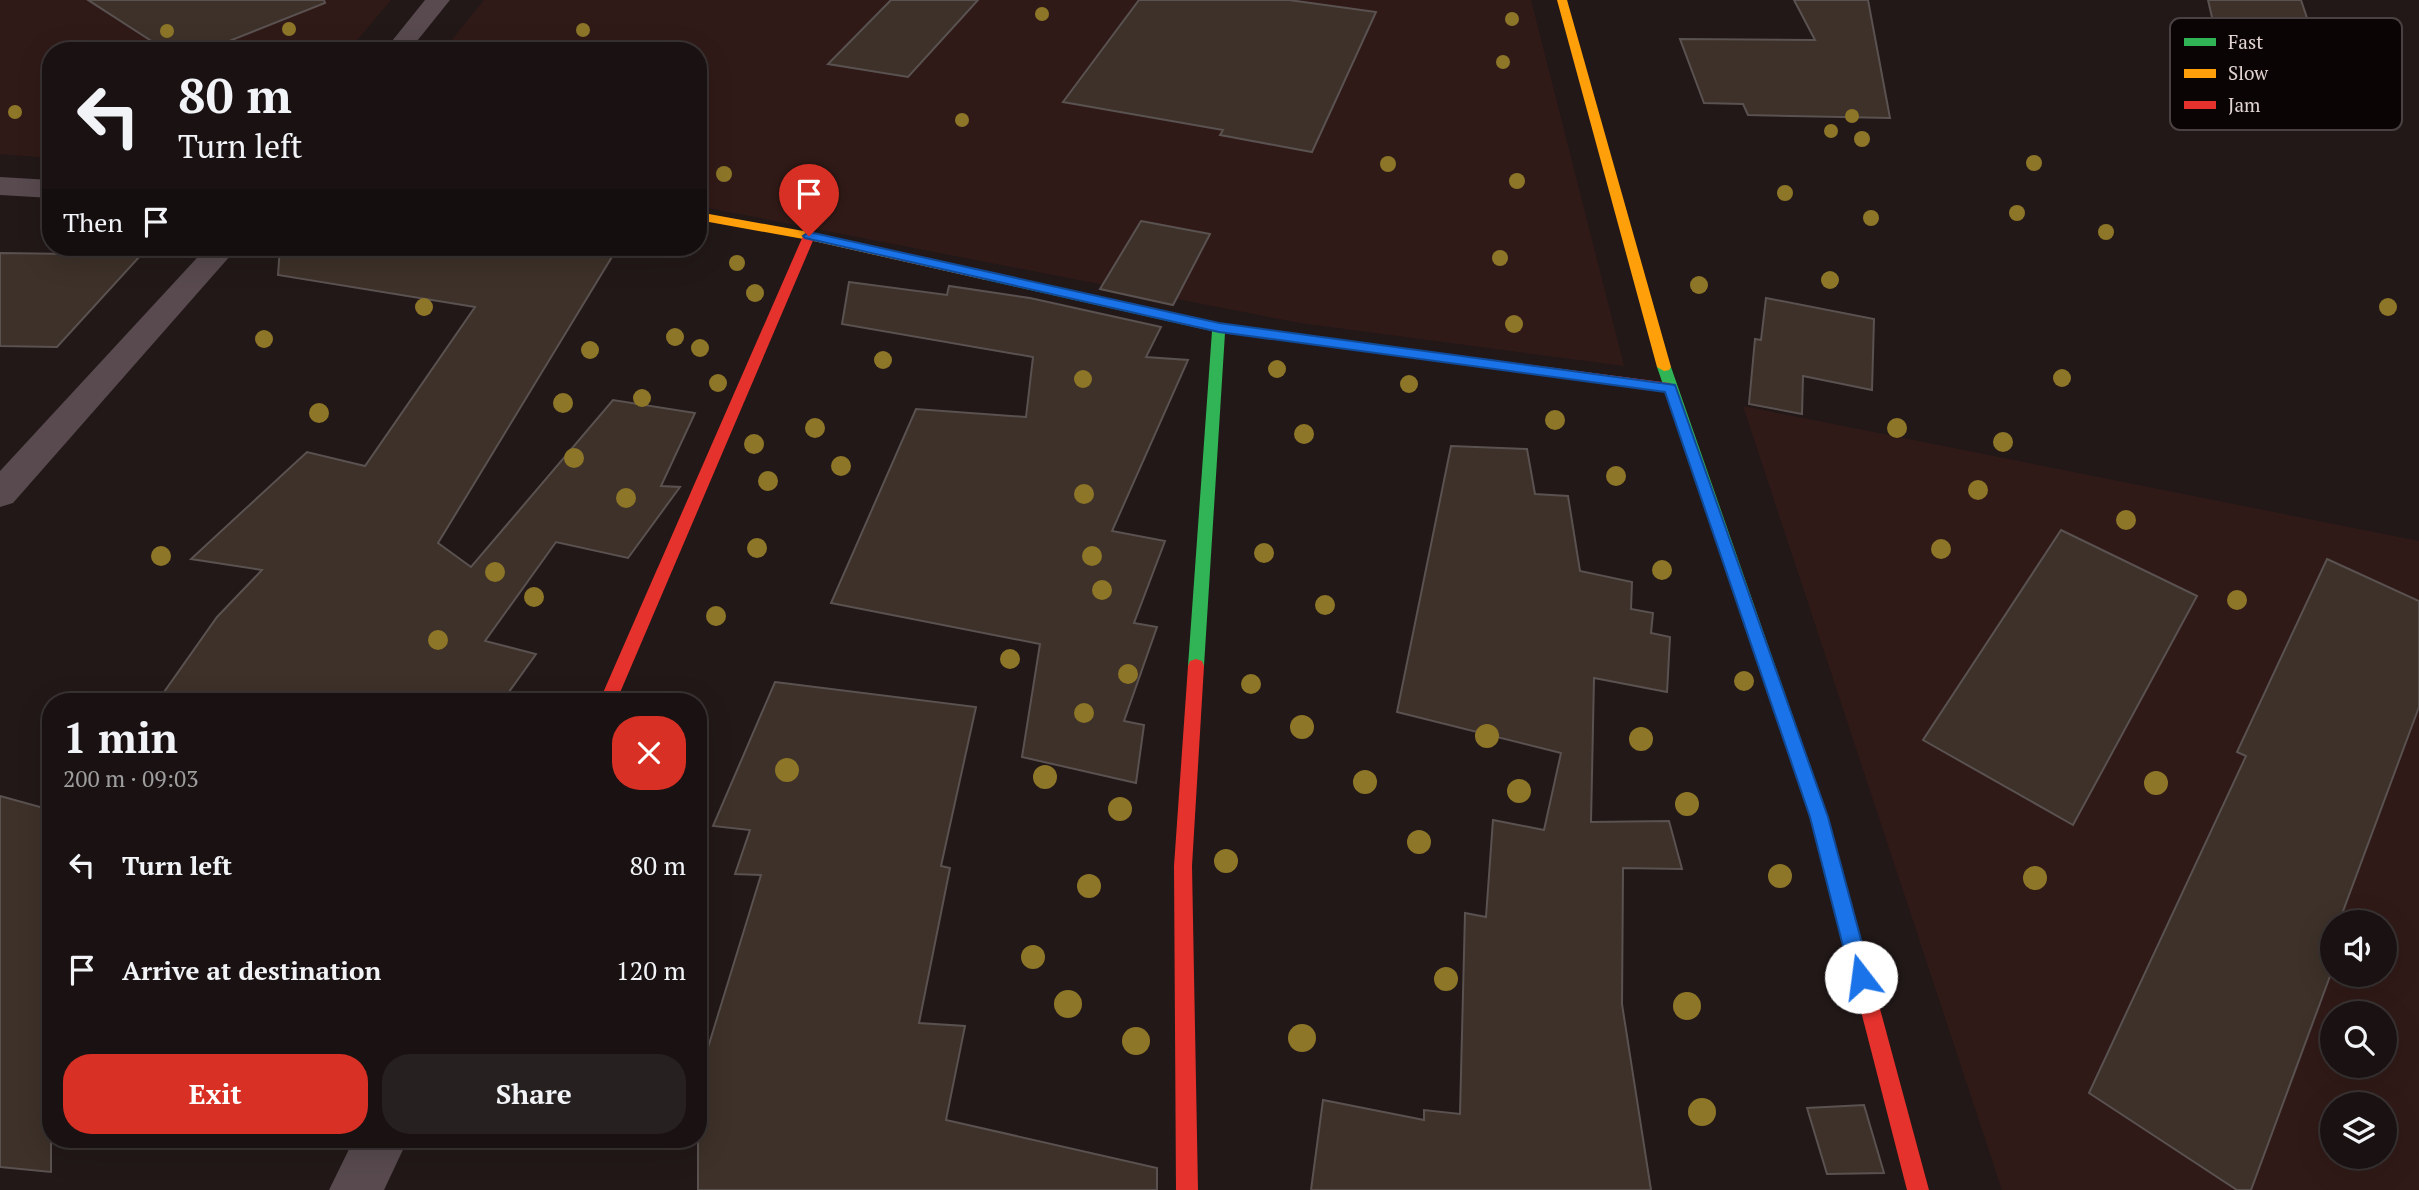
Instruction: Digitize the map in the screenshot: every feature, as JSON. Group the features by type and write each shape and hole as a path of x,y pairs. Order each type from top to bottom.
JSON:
{"street":[{"path":"403,42 438,0"},
{"path":"1562,0 1670,388 1819,817 1919,1190"},
{"path":"0,186 42,188"},
{"path":"707,218 809,236 1219,328 1670,388"},
{"path":"611,693 809,236"},
{"path":"0,494 215,256"},
{"path":"1187,1190 1184,866 1219,328"},
{"path":"356,1190 377,1148"}],"shaded area":[{"path":"0,0 391,0 356,42 42,42 42,157 0,154"},
{"path":"484,0 1531,0 1624,366 1300,323 707,208 707,42 450,42"},
{"path":"1743,406 2419,541 2419,1190 2002,1190"}],"building":[{"path":"88,0 324,0 325,3 227,42 153,42"},
{"path":"891,0 978,0 908,77 828,64"},
{"path":"1139,0 1289,0 1376,12 1312,152 1220,135 1223,130 1063,102"},
{"path":"1794,0 1868,0 1890,118 1748,115 1743,104 1704,103 1680,39 1815,40"},
{"path":"2208,0 2301,0 2307,18 2212,18"},
{"path":"1141,221 1210,234 1173,305 1100,289"},
{"path":"0,253 42,254 42,256 140,256 57,347 0,346"},
{"path":"279,256 613,256 438,543 471,567 613,400 695,413 661,486 680,487 628,558 556,542 485,641 536,654 508,693 163,693 217,617 262,570 191,559 307,452 365,466 475,307 278,275"},
{"path":"849,282 947,295 949,286 1030,298 1161,327 1146,357 1188,360 1112,531 1165,541 1134,623 1157,627 1124,721 1144,725 1136,783 1022,757 1040,644 831,603 916,409 1026,417 1033,357 842,324"},
{"path":"1766,298 1874,319 1872,390 1803,376 1802,414 1749,404 1755,339 1761,340"},
{"path":"1451,446 1527,449 1535,494 1568,496 1580,571 1632,582 1631,609 1653,613 1651,633 1670,637 1667,692 1594,678 1591,822 1669,821 1682,869 1623,868 1622,1004 1651,1190 1311,1190 1323,1100 1424,1120 1424,1110 1460,1114 1465,913 1486,917 1493,820 1544,830 1561,753 1397,712"},
{"path":"2061,530 2197,596 2073,825 1923,740"},
{"path":"2327,559 2419,601 2419,707 2343,910 2320,910 2320,987 2326,987 2251,1190 2237,1190 2089,1093 2246,756 2237,752"},
{"path":"775,682 976,707 941,866 950,868 919,1023 965,1026 946,1120 1157,1168 1157,1190 698,1190 698,1148 707,1148 707,1051 761,875 735,874 750,830 713,826"},
{"path":"0,796 42,808 42,1148 51,1148 51,1172 0,1167"},
{"path":"1864,1105 1884,1173 1827,1174 1807,1108"}],"traffic: fast":[{"path":"986,276 1219,328 1340,344"},
{"path":"1196,666 1219,328"},
{"path":"1664,367 1819,817 1837,883"}],"traffic: slow":[{"path":"1562,0 1664,367"},
{"path":"707,218 809,236 986,276"}],"traffic: jam":[{"path":"611,693 809,236"},
{"path":"1340,344 1670,388"},
{"path":"1187,1190 1183,866 1196,666"},
{"path":"1837,883 1918,1190"}],"route":[{"path":"809,236 1219,328 1670,388 1819,817 1861,977"}]}
